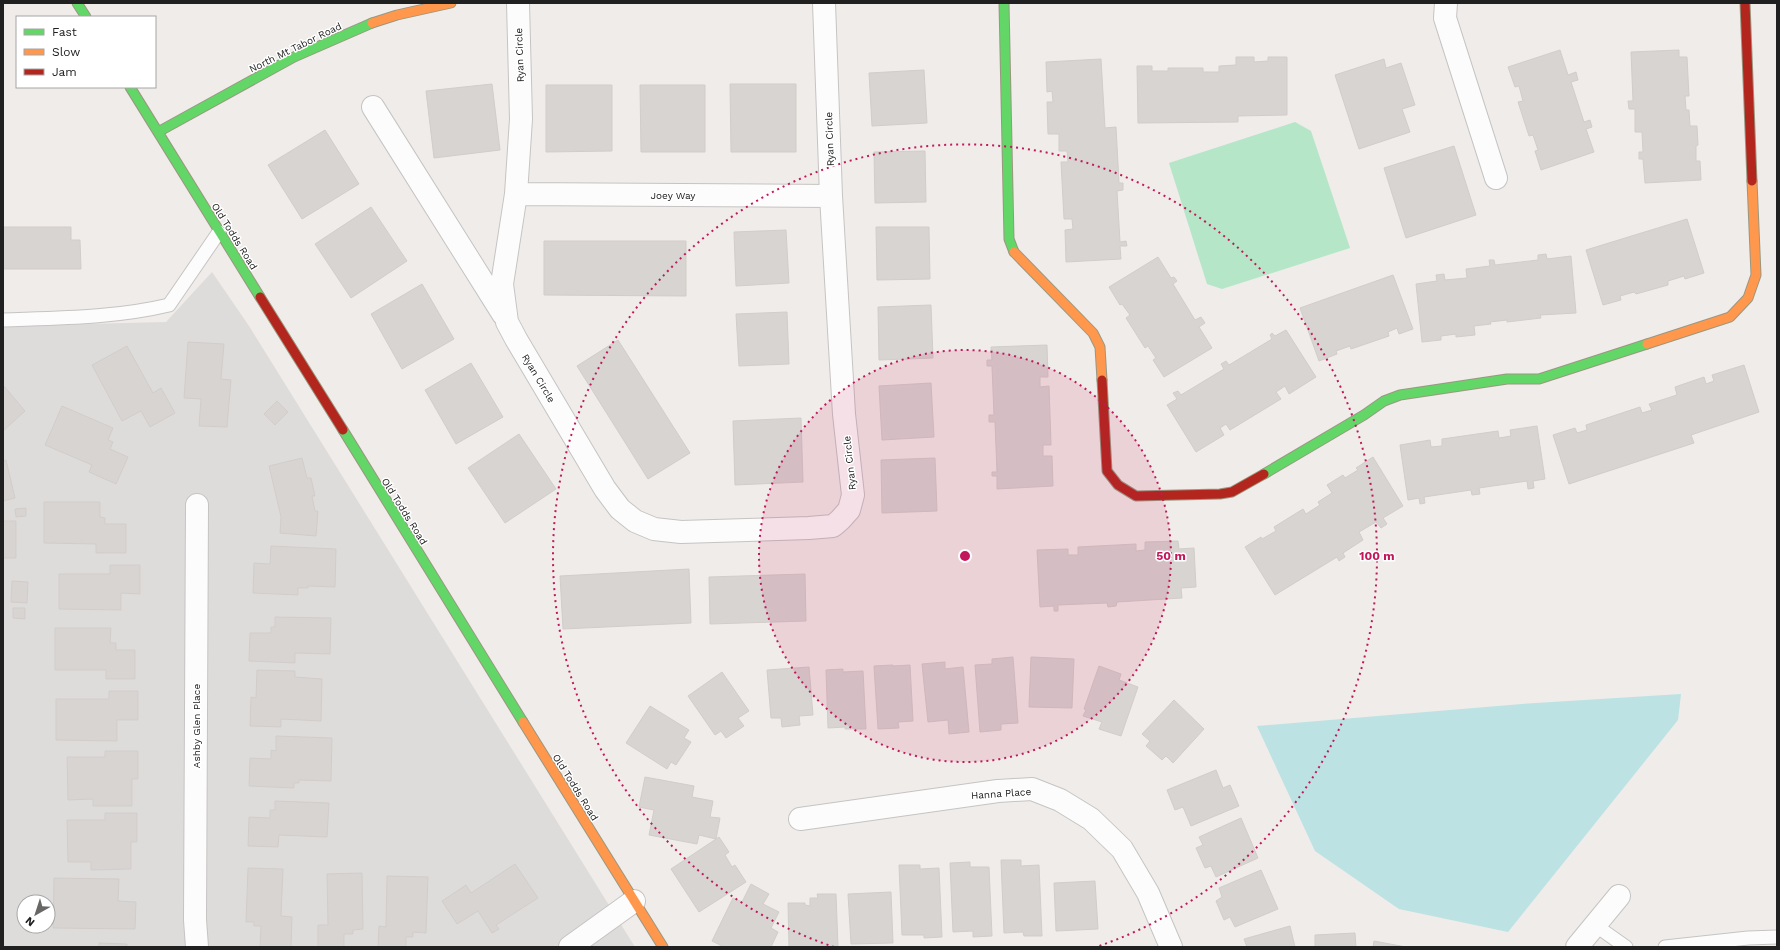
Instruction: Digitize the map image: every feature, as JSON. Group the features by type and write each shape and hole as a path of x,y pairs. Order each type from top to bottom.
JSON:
{"street":[{"path":"77,3 85,16"},
{"name":"North Mt Tabor Road","path":"158,132 292,59 347,33 381,20 451,3"},
{"name":"Ryan Circle","path":"507,322 502,284 516,194 521,119 518,3"},
{"name":"Ryan Circle","path":"373,107 507,322 605,489 620,509 635,521 654,529 681,532 833,526 849,510 853,495 844,414 831,196 824,3"},
{"path":"1004,3 1010,239 1014,254 1093,333 1100,347 1107,471 1118,485 1136,496 1220,494 1232,492 1364,415 1384,401 1400,395 1507,379 1538,379 1730,316 1748,298 1756,274 1745,3"},
{"path":"1446,3 1445,18 1496,178"},
{"name":"Old Todds Road","path":"131,88 663,947"},
{"name":"Joey Way","path":"516,194 831,196"},
{"name":"Ashby Glen Place","path":"197,505 195,920 197,947"},
{"name":"Hanna Place","path":"800,819 998,791 1032,789 1060,800 1090,819 1122,849 1148,893 1171,947"},
{"path":"1577,947 1619,896"},
{"path":"570,947 634,901"}],"lane":[{"path":"3,320 137,313 169,305 219,232"},
{"path":"1595,925 1626,947"},
{"path":"1665,947 1748,938 1777,937"}],"shaded area":[{"path":"212,272 249,326 635,947 3,947 3,326 166,322"}],"green space":[{"path":"1295,122 1311,131 1350,248 1222,289 1207,284 1169,163"}],"water":[{"path":"1681,694 1678,720 1508,932 1399,909 1315,851 1257,726 1522,704"}],"building":[{"path":"1560,50 1568,75 1576,72 1578,80 1571,82 1584,122 1590,120 1592,127 1586,129 1594,152 1541,170 1535,151 1538,150 1533,135 1529,136 1518,102 1523,101 1519,86 1515,87 1508,67"},
{"path":"1679,50 1679,57 1687,57 1689,96 1685,96 1686,110 1689,110 1690,126 1697,126 1698,145 1696,146 1696,161 1700,161 1701,180 1645,183 1643,159 1639,159 1639,152 1643,152 1642,132 1635,132 1635,109 1629,109 1628,101 1633,101 1631,52"},
{"path":"1236,57 1254,57 1254,62 1268,61 1268,57 1287,57 1287,115 1238,116 1238,122 1138,123 1137,66 1152,66 1152,71 1168,71 1168,68 1203,68 1203,72 1219,72 1219,66 1236,65"},
{"path":"1101,59 1105,128 1116,127 1119,183 1123,183 1123,190 1117,191 1120,242 1126,241 1127,246 1120,246 1121,259 1066,262 1065,230 1073,229 1072,219 1064,219 1061,162 1068,162 1067,151 1059,151 1059,134 1048,134 1047,102 1053,102 1052,91 1047,92 1046,62"},
{"path":"1384,59 1386,68 1401,63 1415,105 1402,109 1410,132 1359,149 1335,75"},
{"path":"924,70 927,123 872,126 869,73"},
{"path":"492,84 500,150 434,158 426,91"},
{"path":"730,84 796,84 796,152 731,152"},
{"path":"546,85 612,85 612,151 546,152"},
{"path":"640,85 705,85 705,152 641,152"},
{"path":"325,130 359,184 302,219 268,165"},
{"path":"1454,146 1476,215 1406,238 1384,168"},
{"path":"925,151 926,202 875,203 874,152"},
{"path":"371,207 407,261 351,298 315,244"},
{"path":"1687,219 1704,273 1685,279 1684,276 1668,281 1668,285 1636,294 1634,292 1620,296 1621,300 1603,305 1586,250"},
{"path":"3,227 71,227 71,240 80,240 81,269 3,269"},
{"path":"876,227 929,227 930,279 877,280"},
{"path":"786,230 789,283 736,286 734,232"},
{"path":"544,241 686,241 686,296 544,295"},
{"path":"1546,254 1547,259 1571,256 1576,313 1540,315 1541,318 1507,322 1507,320 1490,322 1491,324 1474,326 1475,335 1456,337 1456,334 1441,336 1441,340 1422,342 1416,284 1437,281 1436,275 1444,274 1445,280 1467,278 1466,269 1490,266 1489,260 1494,260 1495,265 1538,260 1538,255"},
{"path":"1158,257 1171,278 1174,277 1177,281 1173,284 1195,320 1201,317 1205,323 1199,327 1212,348 1164,377 1153,360 1156,358 1148,346 1145,348 1126,318 1130,315 1122,304 1120,305 1109,287"},
{"path":"1393,275 1413,329 1399,334 1397,328 1388,332 1389,336 1351,349 1350,346 1336,351 1337,354 1319,361 1300,308"},
{"path":"422,284 454,339 402,369 371,314"},
{"path":"931,305 933,358 879,360 878,307"},
{"path":"787,312 789,364 739,366 736,314"},
{"path":"1286,330 1316,377 1289,394 1285,386 1276,392 1281,399 1230,430 1226,424 1220,428 1224,435 1196,452 1167,405 1177,399 1173,393 1178,391 1181,395 1224,369 1221,364 1226,361 1229,365 1272,339 1270,335 1272,333 1275,336"},
{"path":"618,340 690,453 648,479 577,366"},
{"path":"188,342 224,344 221,379 231,380 227,427 199,426 201,399 184,398"},
{"path":"1047,345 1048,377 1040,377 1040,387 1049,386 1051,445 1043,445 1043,456 1052,456 1053,486 997,489 997,476 992,476 992,472 997,472 995,422 989,422 989,415 994,415 992,366 987,366 987,360 992,360 991,347"},
{"path":"127,346 153,393 161,388 175,413 150,427 141,411 122,421 92,365"},
{"path":"471,363 503,417 456,444 425,390"},
{"path":"1744,365 1759,412 1691,435 1694,443 1569,484 1553,435 1575,428 1577,433 1587,430 1586,425 1640,407 1642,413 1652,410 1649,404 1677,395 1675,387 1704,377 1706,384 1714,381 1712,375"},
{"path":"931,383 934,437 882,440 879,386"},
{"path":"3,385 25,411 3,431"},
{"path":"277,401 288,412 275,425 264,414"},
{"path":"62,406 113,428 108,440 113,442 110,449 128,457 116,484 89,472 92,465 45,445"},
{"path":"801,418 803,482 735,485 733,421"},
{"path":"1537,426 1545,479 1533,481 1534,488 1528,489 1527,481 1479,488 1480,494 1472,495 1471,490 1424,497 1425,503 1420,504 1419,498 1408,500 1400,445 1430,440 1431,447 1442,446 1442,439 1498,431 1499,438 1511,436 1510,430"},
{"path":"519,434 556,489 505,523 468,468"},
{"path":"1373,457 1403,506 1383,518 1387,524 1381,528 1376,522 1359,532 1363,540 1343,553 1345,557 1339,561 1337,557 1275,595 1245,547 1261,537 1262,539 1276,531 1274,527 1303,509 1306,514 1320,505 1318,502 1332,493 1327,485 1343,475 1345,478 1358,470 1356,468"},
{"path":"302,458 307,478 311,478 315,496 312,496 315,511 318,511 316,536 280,533 281,517 269,466"},
{"path":"935,458 937,511 882,513 881,460"},
{"path":"6,460 15,498 3,501 3,461"},
{"path":"44,502 100,502 100,517 105,518 105,524 126,524 126,553 96,553 96,544 44,543"},
{"path":"26,508 26,516 16,517 15,509"},
{"path":"3,521 16,521 16,558 3,558"},
{"path":"1178,541 1179,549 1194,548 1196,587 1181,588 1182,598 1117,602 1116,606 1108,607 1107,603 1058,605 1058,611 1054,611 1054,606 1040,607 1037,550 1068,549 1068,555 1078,555 1078,547 1136,544 1136,551 1145,550 1145,542"},
{"path":"271,546 336,549 335,587 308,586 308,588 298,588 298,595 253,593 254,563 270,564"},
{"path":"110,565 140,565 140,594 121,593 121,610 59,609 59,574 110,574"},
{"path":"689,569 691,623 563,629 560,576"},
{"path":"805,574 806,621 710,624 709,577"},
{"path":"12,581 28,582 27,603 11,602"},
{"path":"13,608 25,608 25,619 13,618"},
{"path":"275,617 331,618 330,654 295,653 295,663 249,661 250,633 271,633 271,627 275,627"},
{"path":"55,628 111,628 110,643 116,643 116,650 135,650 135,679 106,679 106,670 55,670"},
{"path":"1013,657 1018,723 1001,724 1001,730 980,732 975,665 992,664 992,659"},
{"path":"1031,657 1074,659 1072,708 1029,707"},
{"path":"945,662 945,669 963,667 969,732 949,734 948,720 928,722 922,664"},
{"path":"910,665 913,721 898,722 899,728 878,729 874,666"},
{"path":"1099,666 1121,674 1119,680 1138,687 1121,736 1099,729 1102,722 1083,716"},
{"path":"809,667 813,715 799,716 800,725 782,727 781,718 771,718 767,670"},
{"path":"843,669 843,672 863,671 866,729 845,729 845,727 828,728 826,670"},
{"path":"257,670 295,671 295,677 322,679 321,721 281,719 281,727 250,726 251,697 256,698"},
{"path":"722,672 749,711 738,718 744,726 726,738 721,731 715,735 688,696"},
{"path":"109,691 138,691 138,720 117,720 117,741 56,740 56,699 109,699"},
{"path":"1174,700 1204,729 1173,763 1166,756 1162,760 1146,746 1150,741 1142,734"},
{"path":"650,706 689,730 684,738 691,742 676,765 671,762 667,769 626,743"},
{"path":"276,736 332,738 331,781 299,780 299,783 294,783 294,788 249,786 250,758 271,759 271,750 276,751"},
{"path":"105,751 138,751 138,779 132,779 132,806 93,806 93,799 68,800 67,757 105,757"},
{"path":"1216,770 1223,788 1230,785 1239,806 1191,826 1183,807 1175,810 1167,790"},
{"path":"645,777 694,786 692,797 713,801 710,817 720,818 716,839 699,835 697,844 649,835 654,810 639,807"},
{"path":"275,801 329,803 327,837 279,835 278,847 248,846 249,817 270,818 270,810 275,810"},
{"path":"105,813 137,813 137,842 131,842 131,869 91,870 91,862 68,862 67,820 105,820"},
{"path":"1241,818 1258,858 1216,877 1211,866 1205,868 1196,848 1203,845 1199,837"},
{"path":"719,837 729,852 725,855 732,867 735,865 746,882 699,912 671,869"},
{"path":"1001,860 1021,860 1021,866 1039,865 1042,936 1024,936 1023,932 1004,933"},
{"path":"970,862 970,867 989,867 992,936 973,937 973,931 953,932 950,863"},
{"path":"515,864 538,898 496,925 499,929 492,933 478,911 457,924 442,901 466,885 471,893"},
{"path":"899,865 920,865 920,869 939,868 942,937 924,938 924,935 902,935"},
{"path":"248,868 283,869 281,916 292,917 291,947 260,947 261,926 254,926 254,922 246,922"},
{"path":"1261,870 1278,909 1235,927 1230,917 1224,920 1216,901 1222,897 1219,888"},
{"path":"362,873 363,929 353,930 353,934 344,934 344,947 318,947 318,925 328,925 327,874"},
{"path":"387,876 428,877 426,933 413,932 413,937 406,937 406,947 378,947 379,926 386,927"},
{"path":"54,878 119,879 118,901 136,902 135,929 56,928 56,894 54,894"},
{"path":"1095,881 1098,929 1056,931 1054,883"},
{"path":"751,884 769,894 763,904 779,912 771,928 778,932 771,947 724,947 712,941 733,898 742,902"},
{"path":"891,892 893,943 851,944 848,894"},
{"path":"817,894 836,894 838,947 789,947 788,903 805,903 805,905 810,906 810,898 818,898"},
{"path":"1290,926 1295,947 1247,947 1244,939"},
{"path":"1355,933 1356,947 1315,947 1315,935"},
{"path":"1374,941 1406,947 1373,947"},
{"path":"99,943 127,944 127,947 99,947"}],"traffic: fast":[{"path":"77,3 85,16"},
{"path":"1004,3 1009,239 1014,252"},
{"path":"158,132 294,57 372,23"},
{"path":"131,88 260,297"},
{"path":"1264,474 1364,415 1384,401 1400,395 1507,379 1539,379 1647,344"},
{"path":"343,430 523,722"}],"traffic: slow":[{"path":"372,23 397,15 451,3"},
{"path":"1647,344 1730,317 1748,298 1756,275 1752,181"},
{"path":"1014,252 1093,333 1100,347 1102,380"},
{"path":"523,722 663,947"}],"traffic: jam":[{"path":"1745,3 1752,181"},
{"path":"260,297 343,430"},
{"path":"1102,380 1107,471 1118,485 1136,496 1220,494 1232,492 1264,474"}]}
